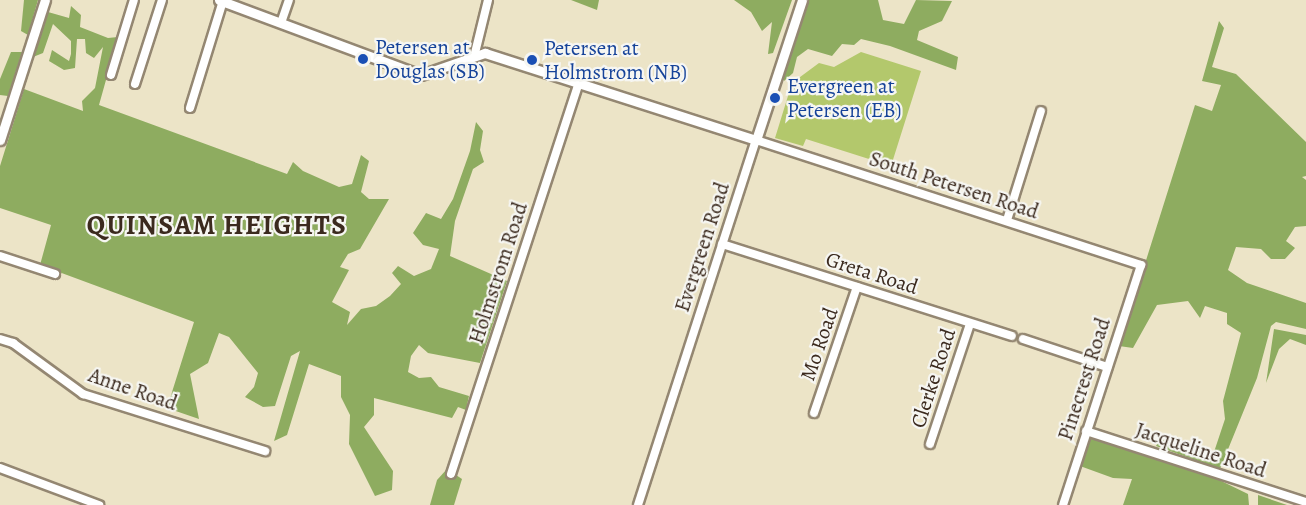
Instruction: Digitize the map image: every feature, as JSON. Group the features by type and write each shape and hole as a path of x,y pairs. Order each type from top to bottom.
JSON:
{"street":[{"path":"0,140 45,0"},
{"path":"111,75 134,0"},
{"path":"135,84 162,0"},
{"path":"281,23 289,0"},
{"path":"474,57 488,0"},
{"name":"Evergreen Road","path":"638,505 802,0"},
{"path":"189,108 221,1 421,75 485,53 756,140"},
{"name":"Holmstrom Road","path":"451,474 579,83"},
{"path":"1007,220 1041,111"},
{"name":"South Petersen Road","path":"756,140 1141,265"},
{"name":"Greta Road","path":"722,244 1012,336"},
{"path":"0,256 55,274"},
{"name":"Pinecrest Road","path":"1063,505 1141,265"},
{"name":"Mo Road","path":"814,413 857,287"},
{"name":"Clerke Road","path":"930,444 970,324"},
{"name":"Anne Road","path":"0,339 13,343 83,394 265,451"},
{"path":"1023,339 1107,367"},
{"name":"Jacqueline Road","path":"1086,431 1306,502"},
{"path":"0,468 99,505"}],"green space":[{"path":"24,0 38,0 28,35 21,31"},
{"path":"571,0 599,0 597,10"},
{"path":"734,0 792,0 773,53 768,54 772,22 762,31 751,12"},
{"path":"806,0 878,0 883,20 904,24 916,0 952,1 942,21 919,31 917,40 958,57 956,70 890,46 861,39 854,45 842,44 832,56 808,49 797,57 793,73 784,81 783,69"},
{"path":"71,6 81,15 80,27 108,38 118,37 99,105 287,174 293,162 303,171 339,187 352,184 361,155 369,161 361,192 369,199 389,199 360,249 348,254 340,267 349,270 332,302 350,312 347,325 361,309 376,306 401,284 392,273 398,266 414,276 431,269 439,249 423,245 413,233 426,213 441,219 453,199 470,151 476,122 483,131 480,150 484,162 473,169 455,221 450,256 507,281 480,363 428,353 419,345 411,356 408,372 419,378 431,377 439,387 469,396 466,410 458,407 452,418 374,398 374,415 364,427 393,471 392,490 375,496 349,444 350,415 341,397 341,376 309,364 287,435 274,441 300,351 291,356 275,406 263,407 245,397 254,387 258,373 229,337 219,333 208,363 190,374 199,419 167,408 194,322 40,265 51,225 0,208 0,166 24,89 83,111 82,101 95,88 103,47 94,58 86,53 85,39 77,39 75,68 64,70 49,61 52,50 69,61 71,41 53,24 43,53 33,57 48,12 69,18"},
{"path":"1219,21 1224,28 1212,67 1236,74 1306,142 1306,176 1302,177 1306,180 1306,226 1295,227 1286,241 1295,248 1285,259 1271,259 1261,249 1236,247 1228,270 1247,283 1306,303 1306,329 1276,322 1271,326 1257,378 1220,469 1156,446 1160,439 1214,452 1225,419 1223,401 1241,333 1227,324 1227,313 1205,306 1200,318 1188,301 1157,305 1133,348 1119,346 1195,105 1212,111 1221,85 1202,81"},
{"path":"11,52 22,52 8,96 0,95 0,79"},
{"path":"861,52 921,71 891,166 806,139 803,146 775,138 792,83 819,63 834,67"},
{"path":"1274,329 1306,335 1306,345 1290,339 1279,349 1266,383"},
{"path":"1090,436 1213,477 1248,494 1249,505 1123,505 1132,479 1113,478 1080,466"},
{"path":"447,469 462,479 454,505 430,505 437,480"},
{"path":"1258,495 1287,505 1258,505"}],"place":[{"name":"Petersen at Douglas (SB)","path":"363,59"},
{"name":"Petersen at Holmstrom (NB)","path":"532,60"},
{"name":"Evergreen at Petersen (EB)","path":"775,98"}],"district":[{"name":"QUINSAM HEIGHTS","path":"217,226"}]}
